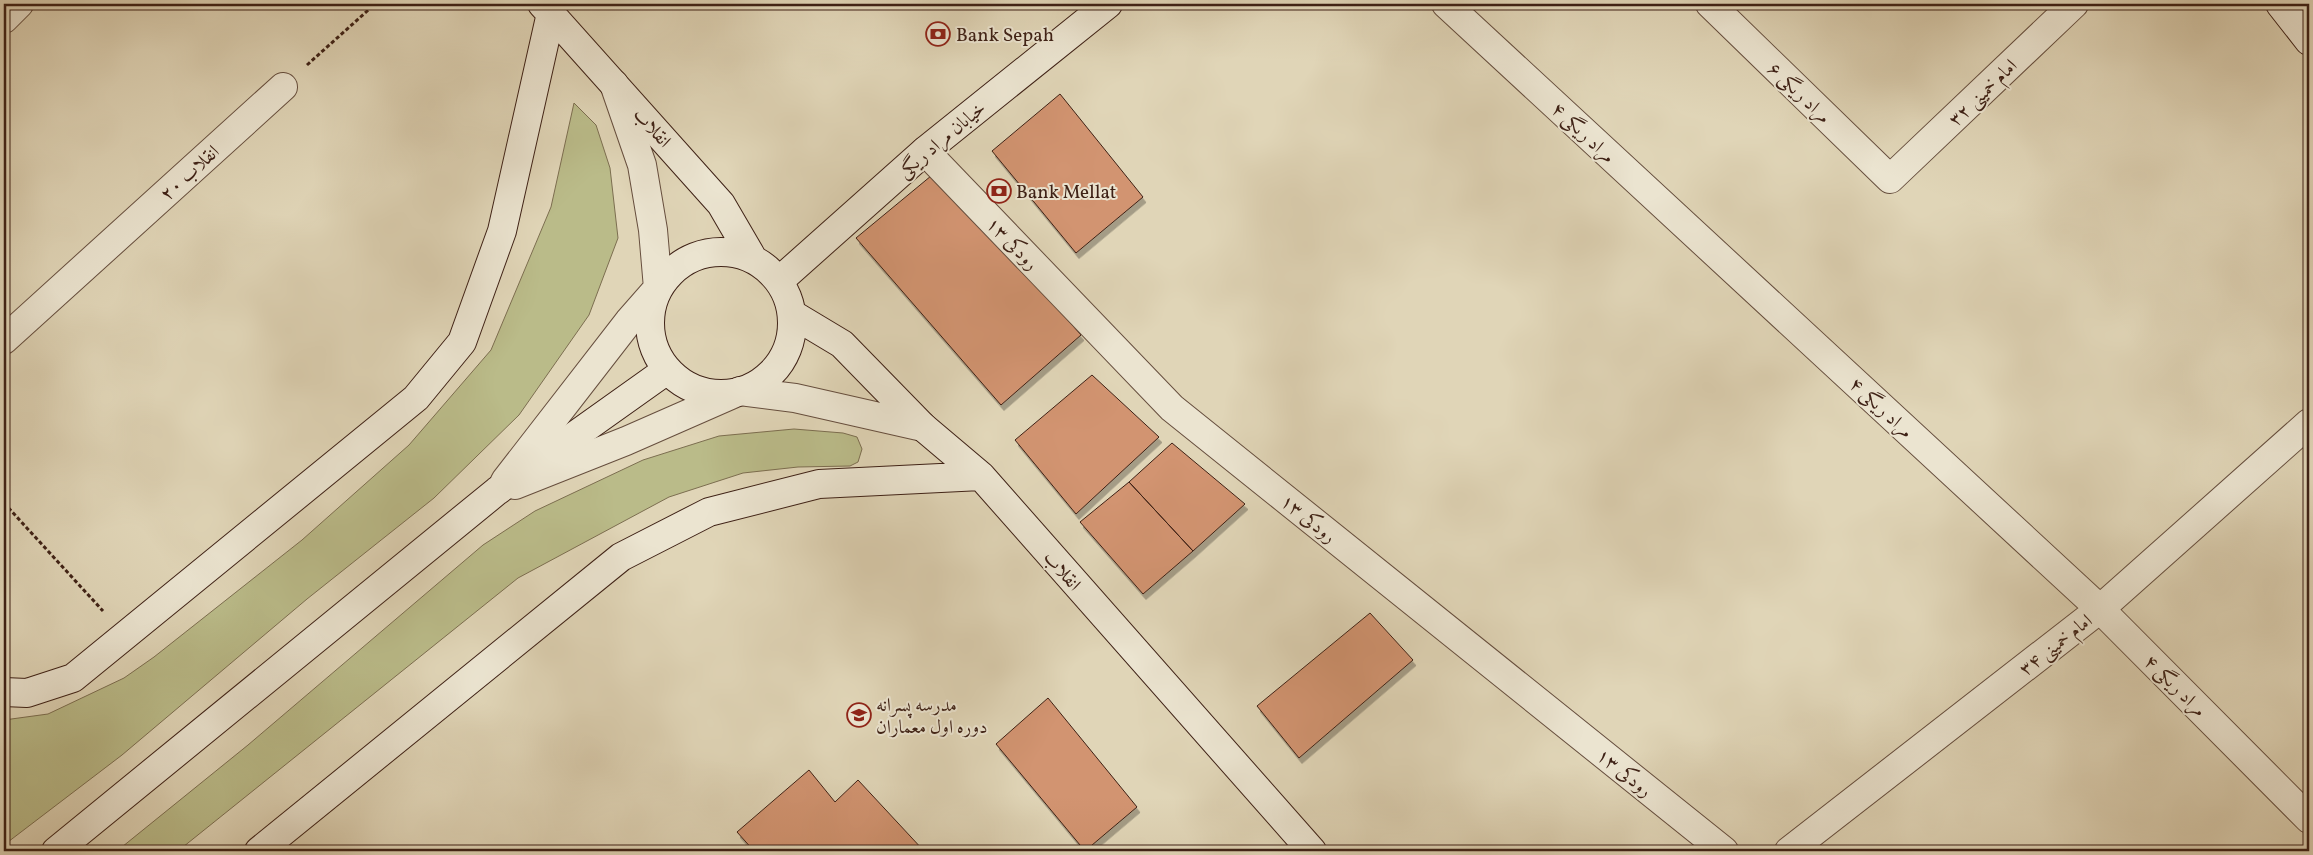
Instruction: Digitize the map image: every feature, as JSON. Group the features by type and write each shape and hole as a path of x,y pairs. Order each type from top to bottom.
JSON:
{"street":[{"path":"4,19 19,4"},
{"name":"خیابان مراد ریگی","path":"779,281 925,151 1108,4"},
{"name":"مراد ریگی ۴","path":"1446,4 2100,609 2309,819"},
{"name":"مراد ریگی ۶","path":"1710,4 1890,179"},
{"name":"امام خمینی ۳۲","path":"1890,179 2074,4"},
{"path":"2280,4 2309,41"},
{"path":"4,692 27,693 73,678 416,398 462,342 502,231 551,7"},
{"name":"انقلاب","path":"551,7 614,84 721,204 753,259"},
{"path":"614,84 642,165 653,230 658,288 650,308 649,330 655,351 667,370 682,383 700,391 720,394 740,391 795,398 923,427"},
{"name":"انقلاب ۲۰","path":"4,340 283,87"},
{"name":"رودکی ۱۳","path":"925,151 1172,408 1724,851"},
{"path":"710,252 732,252 753,259 767,268 779,281 787,297 792,314 791,334 785,354 774,370 759,383 626,441 497,491 629,321 671,271 689,258 710,252"},
{"name":"انقلاب","path":"792,314 842,344 923,427 981,476 1312,851"},
{"path":"56,851 497,491 667,370"},
{"name":"امام خمینی ۳۴","path":"1788,851 2100,609 2309,423"},
{"path":"259,851 621,557 710,512 819,484 981,476"}],"path":[{"path":"283,87 375,4"},
{"path":"4,503 125,636"}],"green space":[{"path":"574,103 596,125 610,168 618,238 589,315 519,415 434,498 307,599 122,755 4,845 4,720 48,714 124,678 154,657 302,540 409,445 491,350 551,207"},
{"path":"794,429 843,433 857,437 862,449 858,462 850,466 798,467 743,473 669,497 518,578 178,851 117,851 248,745 483,545 535,511 643,460 719,436"}],"building":[{"path":"1060,94 1143,197 1076,253 992,151"},
{"path":"937,171 1081,335 1001,405 856,238"},
{"path":"1092,375 1159,437 1076,514 1015,440"},
{"path":"1172,443 1245,504 1193,551 1129,482"},
{"path":"1129,482 1193,551 1143,594 1080,522"},
{"path":"1370,613 1413,660 1299,758 1257,706"},
{"path":"1048,698 1137,807 1085,851 996,744"},
{"path":"809,770 835,802 858,780 924,851 754,851 737,832"}],"place":[{"name":"Bank Sepah","path":"938,34"},
{"name":"Bank Mellat","path":"999,191"},
{"name":"مدرسه پسرانه دوره اول معماران","path":"859,715"}]}
